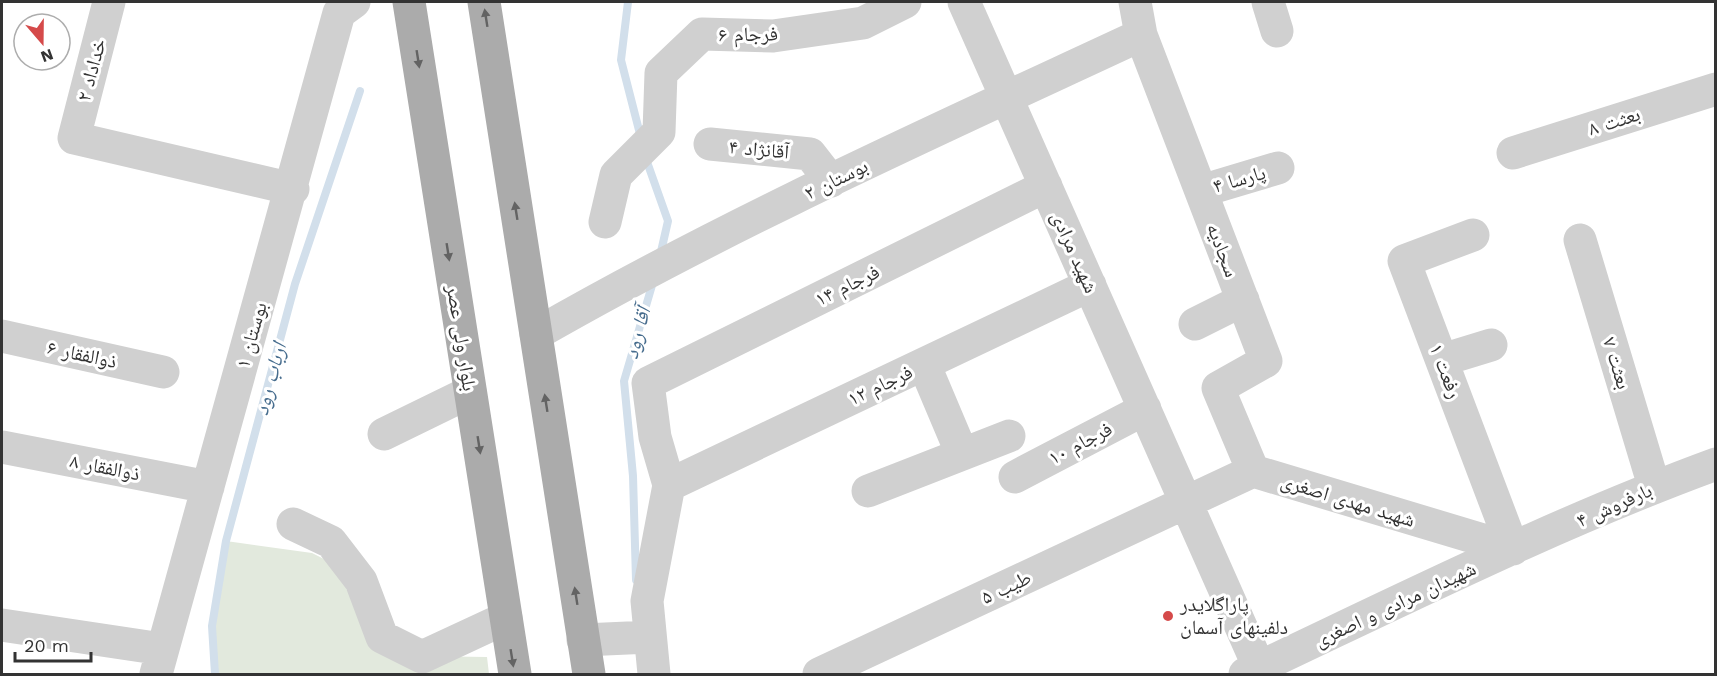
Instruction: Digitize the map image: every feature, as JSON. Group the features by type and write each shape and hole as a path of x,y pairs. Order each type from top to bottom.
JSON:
{"main road":[{"name":"بلوار ولی عصر","path":"409,2 515,675"},
{"path":"484,2 589,675"}],"street":[{"name":"خداداد ۲","path":"110,2 74,138 292,189"},
{"name":"بوستان ۱","path":"159,662 339,13 354,2"},
{"name":"فرجام ۶","path":"605,222 616,175 659,132 661,73 702,34 773,36 863,22 905,2"},
{"name":"شهید مرادی","path":"964,2 1186,502 1255,672"},
{"name":"سجادیه","path":"1135,2 1141,35 1266,361 1218,388 1253,471"},
{"name":"بوستان ۲","path":"536,334 620,285 711,239 1141,35"},
{"name":"بعثت ۸","path":"1513,153 1716,89"},
{"name":"آقانژاد ۴","path":"710,144 810,154 831,181"},
{"name":"پارسا ۴","path":"1201,190 1278,168"},
{"name":"فرجام ۱۴","path":"669,485 655,437 648,383 1046,186"},
{"name":"رفعت ۱","path":"1473,235 1404,261 1513,549"},
{"name":"بعثت ۷","path":"1580,240 1654,486"},
{"name":"فرجام ۱۲","path":"669,485 1090,285"},
{"path":"1195,324 1242,300"},
{"name":"ذوالفقار ۶","path":"2,336 163,372"},
{"path":"1442,360 1491,345"},
{"path":"924,364 962,454"},
{"path":"384,434 470,392"},
{"name":"فرجام ۱۰","path":"1016,477 1145,409"},
{"path":"868,491 1009,436"},
{"name":"ذوالفقار ۸","path":"2,447 208,488"},
{"name":"بارفروش ۴","path":"1513,549 1654,486 1716,464"},
{"path":"1186,502 1253,471"},
{"name":"شهید مهدی اصغری","path":"1253,471 1513,549"},
{"path":"654,675 640,638 669,485"},
{"name":"طیب ۵","path":"824,674 1186,502"},
{"path":"293,524 331,542 361,581 381,637 422,657 506,618"},
{"name":"شهیدان مرادی و اصغری","path":"1255,672 1513,549"},
{"path":"2,625 159,662"},
{"path":"583,640 640,638"}],"shaded area":[{"path":"226,541 312,553 356,575 383,638 420,656 487,657 489,674 215,674 212,623"}],"waterway":[{"name":"آقا رود","path":"628,2 621,60 641,138"},
{"name":"ارباب رود","path":"215,674 212,626 226,541 295,284 360,91"},
{"name":"آقا رود","path":"646,159 668,221 660,256"},
{"name":"آقا رود","path":"636,580 633,476 624,381 653,282"}],"place":[{"name":"پاراگلایدر دلفینهای آسمان","path":"1168,616"}]}
